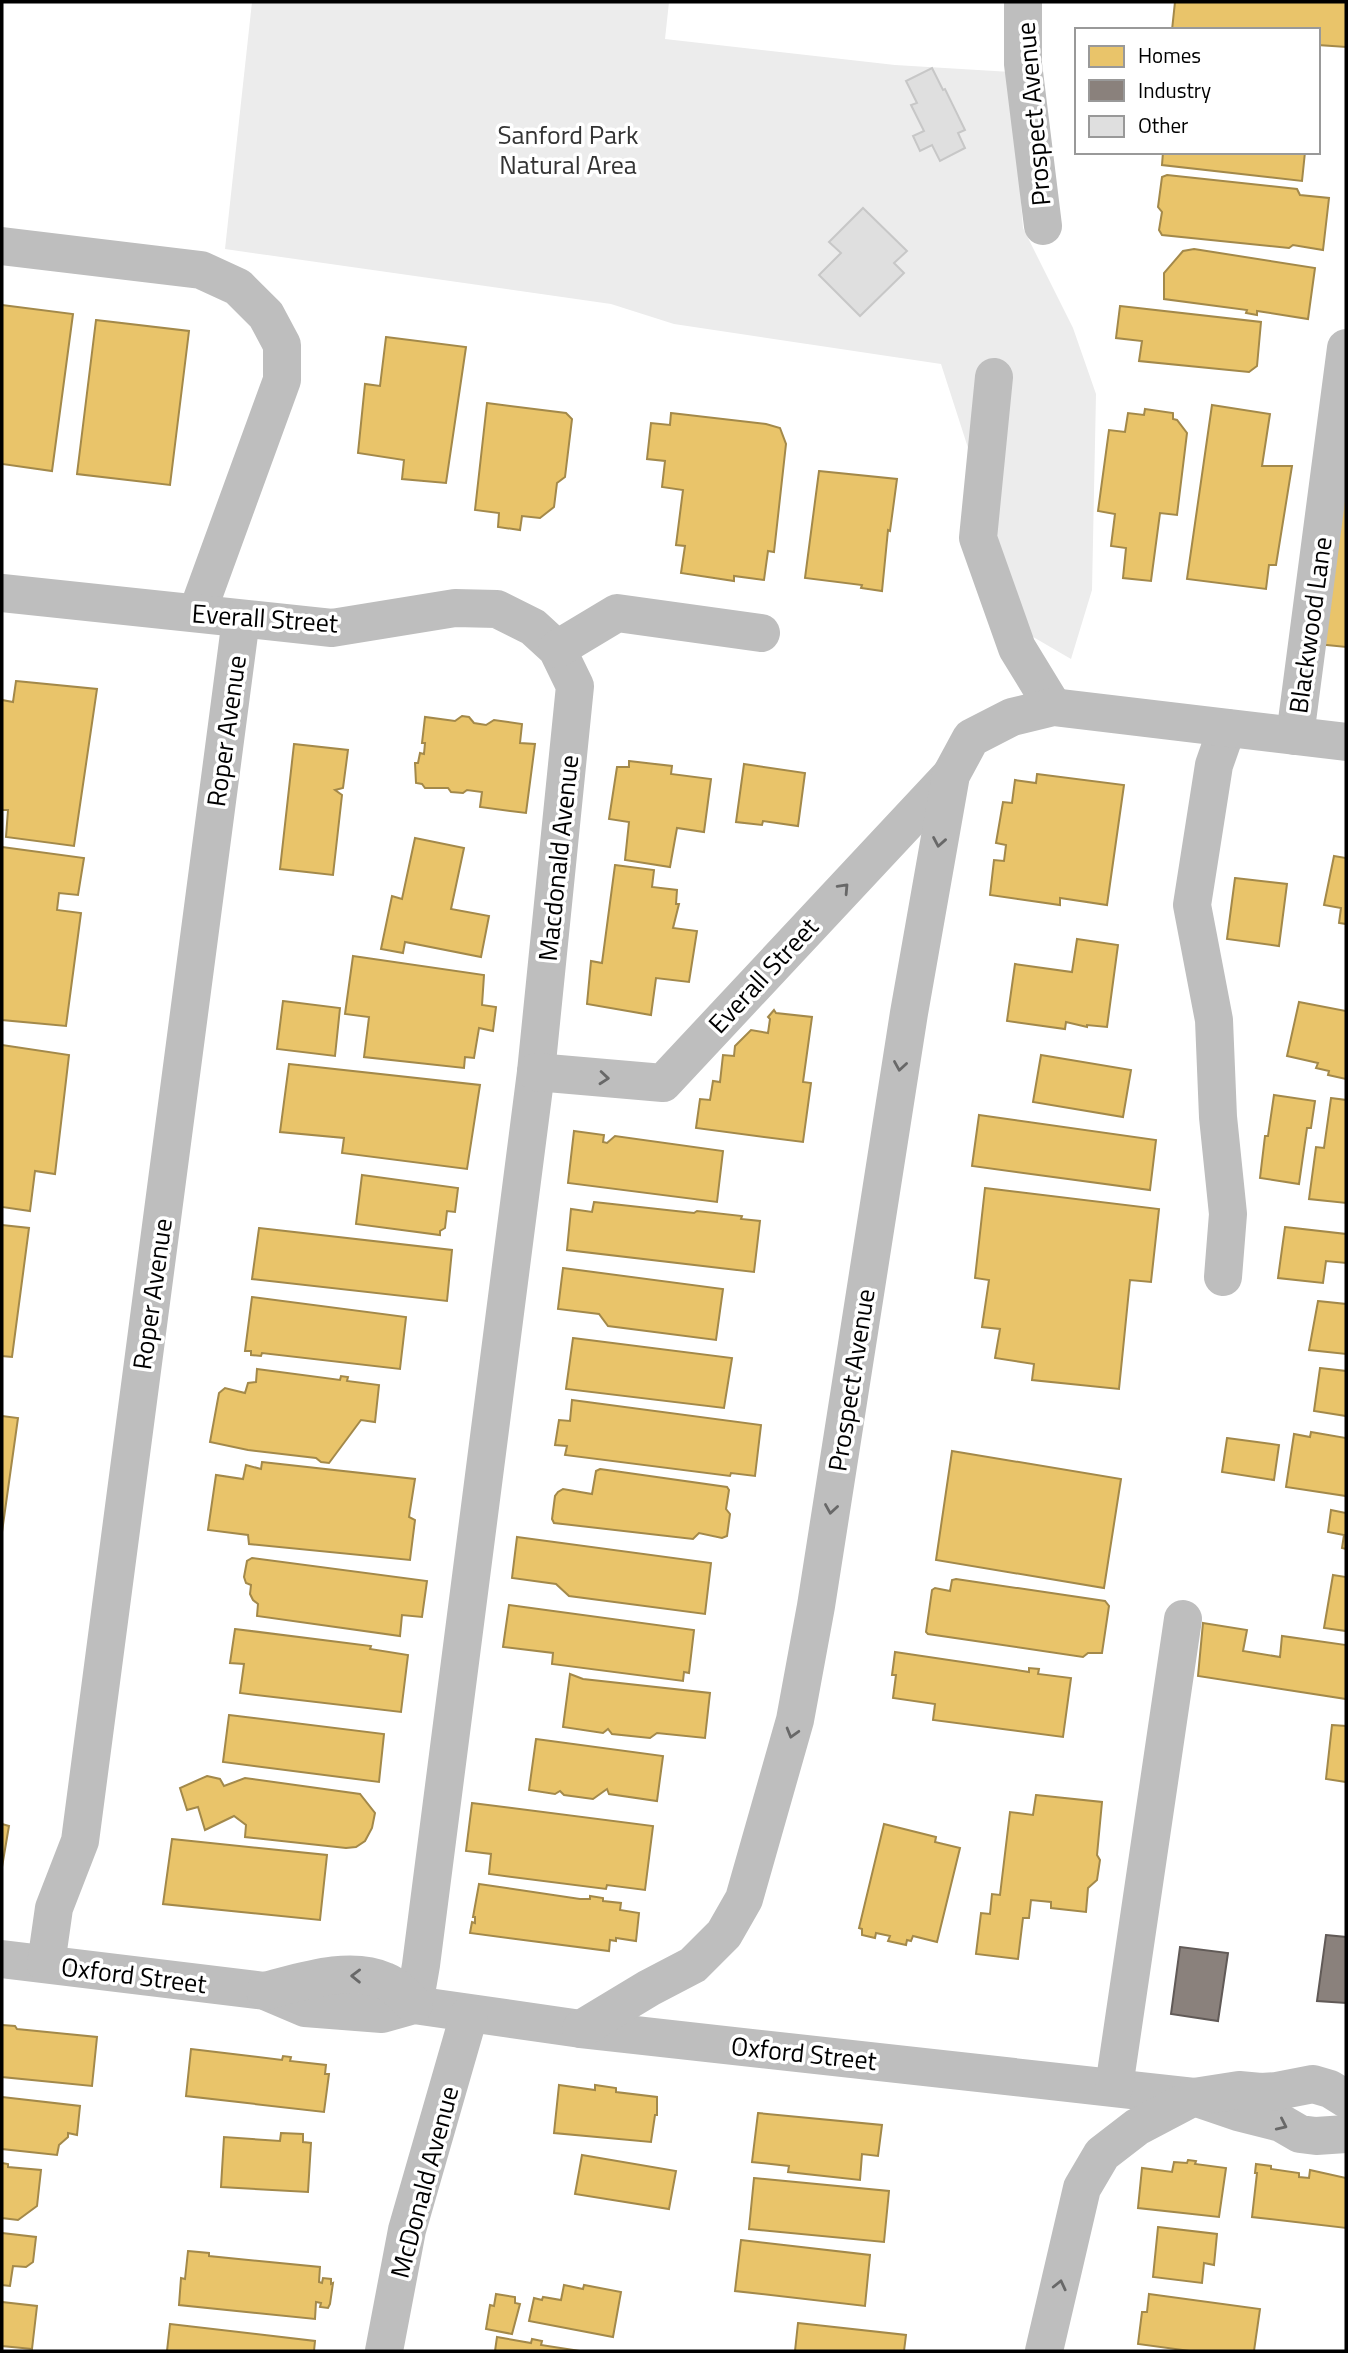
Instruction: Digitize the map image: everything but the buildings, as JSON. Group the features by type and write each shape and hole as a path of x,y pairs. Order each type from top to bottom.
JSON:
{"street":[{"name":"Prospect Avenue","path":"1023,2 1023,64 1043,226"},
{"path":"2,246 201,270 238,287 266,315 282,345 282,380 197,613"},
{"name":"Blackwood Lane","path":"1295,736 1346,348"},
{"path":"994,377 978,538 1017,648 1053,708 1346,742"},
{"name":"Everall Street","path":"2,593 332,628 455,608 497,609 533,627 557,649"},
{"path":"557,649 617,613 761,633"},
{"name":"Roper Avenue","path":"46,1964 54,1908 80,1841 241,619"},
{"name":"Macdonald Avenue","path":"414,2005 537,1072 575,686 557,649"},
{"name":"Prospect Avenue","path":"581,2029 693,1965 724,1934 744,1899 795,1720 816,1606 906,1027 951,775 971,738 1012,717 1053,708"},
{"path":"1223,1276 1228,1214 1218,1117 1214,1020 1192,905 1214,765 1227,728"},
{"name":"Everall Street","path":"537,1072 663,1083 951,775"},
{"path":"1114,2087 1183,1619"},
{"name":"Oxford Street","path":"2,1959 265,1991 321,1976 372,1976 401,1991 414,2005 469,2015 1194,2097 1281,2123 1300,2134 1346,2134"},
{"name":"McDonald Avenue","path":"384,2351 407,2230 469,2015"},
{"name":"Oxford Street","path":"1194,2097 1239,2090 1277,2091 1313,2084 1330,2089 1346,2099"},
{"path":"1044,2351 1082,2188 1102,2154 1137,2127 1194,2097"}],"green space":[{"name":"Sanford Park Natural Area","path":"252,2 669,2 665,39 895,65 1011,72 1023,228 1073,328 1096,394 1092,590 1071,659 1028,634 941,364 674,324 611,304 225,249"}]}
